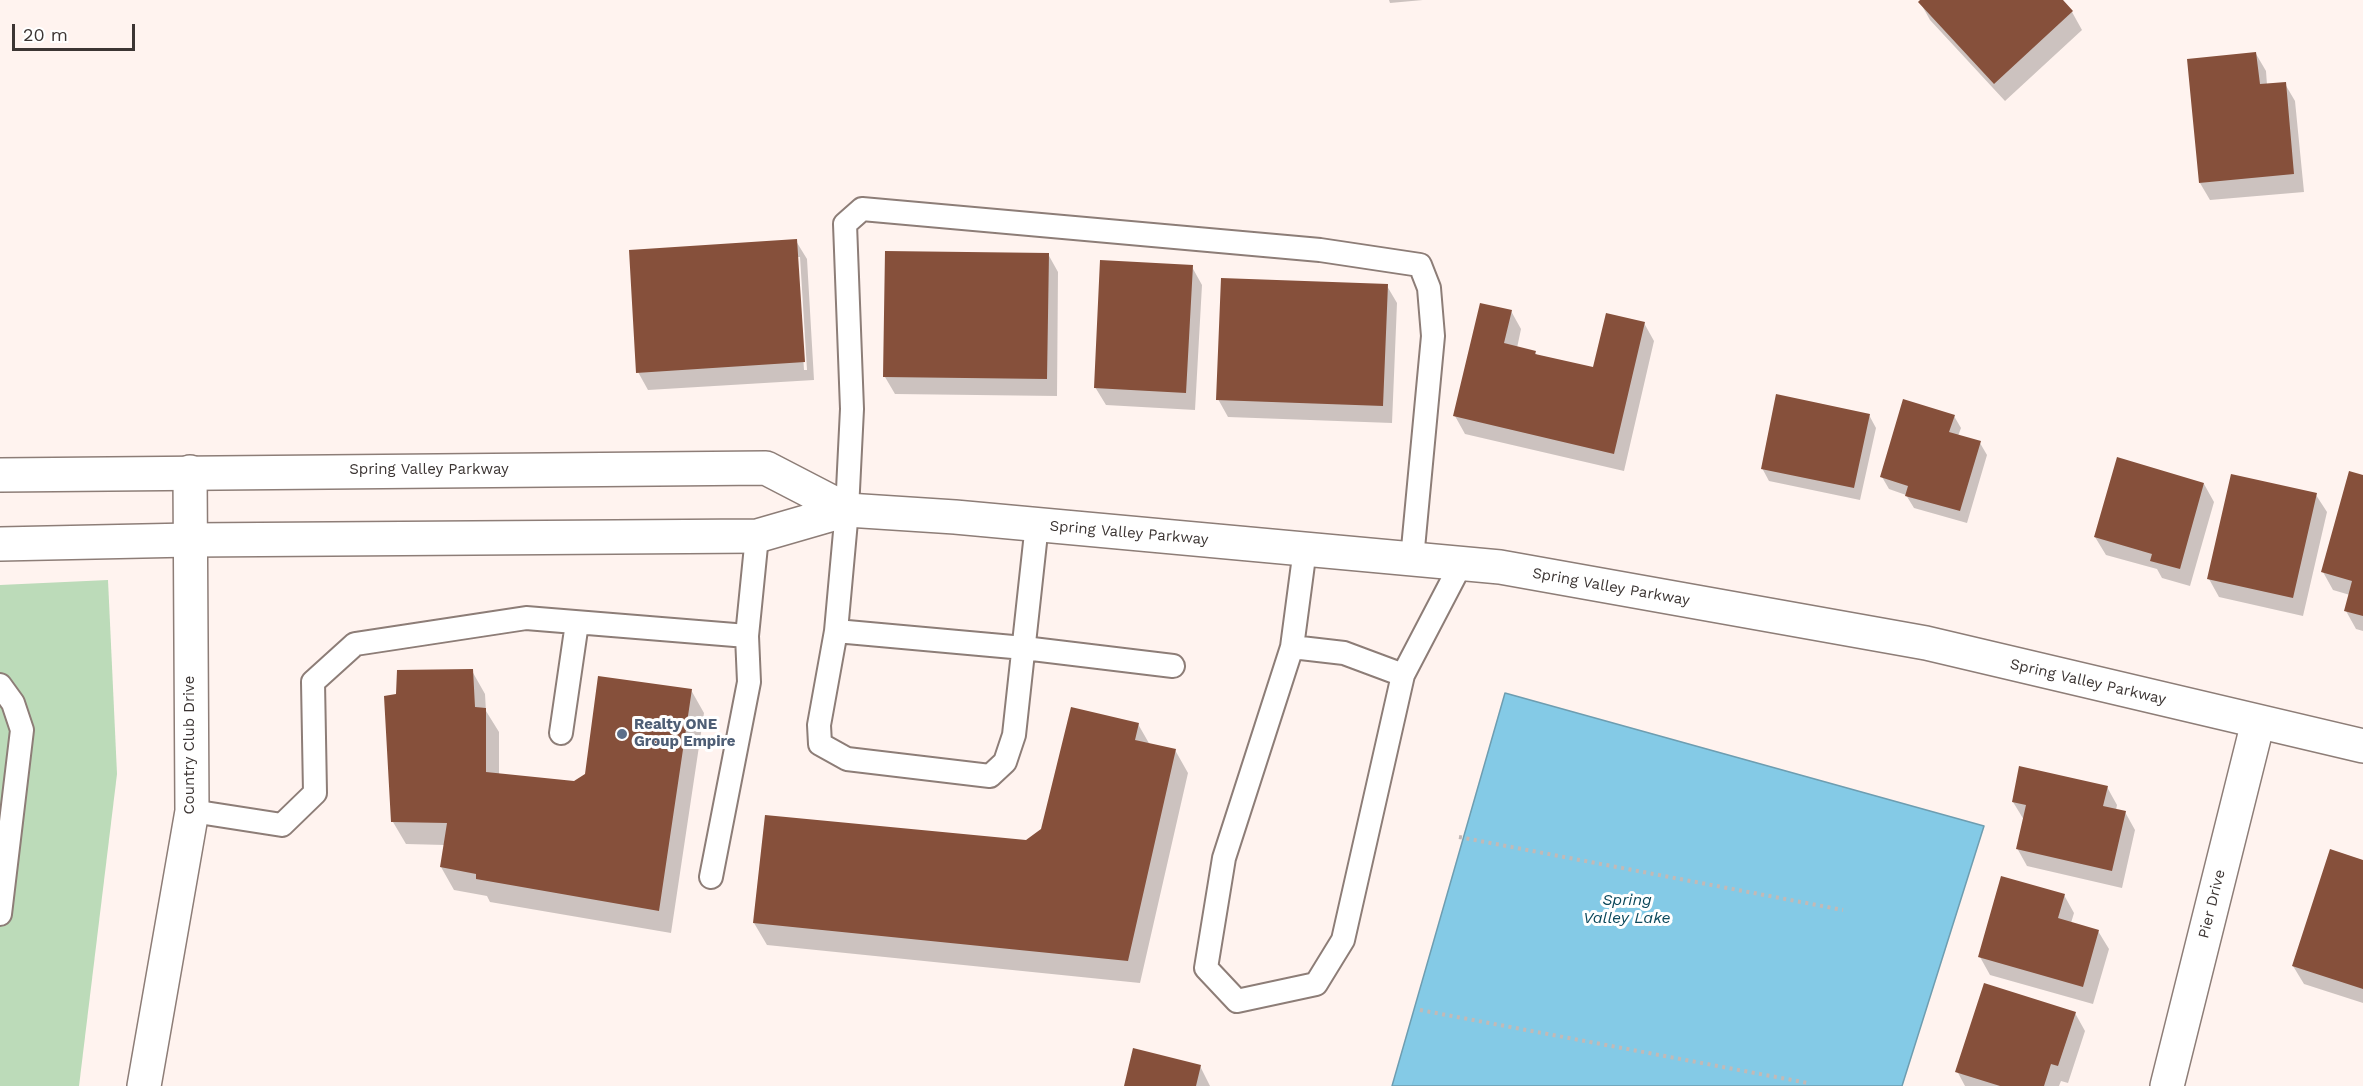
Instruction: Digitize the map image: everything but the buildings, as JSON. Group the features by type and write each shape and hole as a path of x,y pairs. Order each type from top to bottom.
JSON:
{"street":[{"name":"Spring Valley Parkway","path":"0,475 766,468 847,510"},
{"name":"Country Club Drive","path":"144,1086 192,811 190,472"},
{"name":"Spring Valley Parkway","path":"0,544 190,540 758,536 847,510 1037,524 1500,567 1926,643 2363,746"},
{"name":"Pier Drive","path":"2167,1086 2258,722"}],"lane":[{"path":"1037,524 1014,735 1005,762 990,776 847,759 820,744 819,725 836,632 847,510 852,409 845,225 862,209 1320,250 1420,265 1429,288 1432,336 1412,559"},
{"path":"711,877 749,681 747,636 758,536"},
{"path":"1305,549 1292,647 1224,858 1206,968 1237,1001 1316,984 1343,940 1403,675 1461,564"},
{"path":"192,811 282,825 315,793 313,682 355,644 526,618 747,636"},
{"path":"561,733 578,623"},
{"path":"836,632 1024,648 1173,666"},
{"path":"1292,647 1344,653 1403,675"},
{"path":"0,685 13,703 22,730 0,914"}],"path":[{"path":"1459,837 1843,910"},
{"path":"1420,1010 1808,1083"}],"green space":[{"path":"108,580 117,774 79,1086 0,1086 0,585"}],"water":[{"name":"Spring Valley Lake","path":"1505,693 1984,826 1902,1086 1392,1086"}],"place":[{"name":"Realty ONE Group Empire","path":"622,734"}]}
